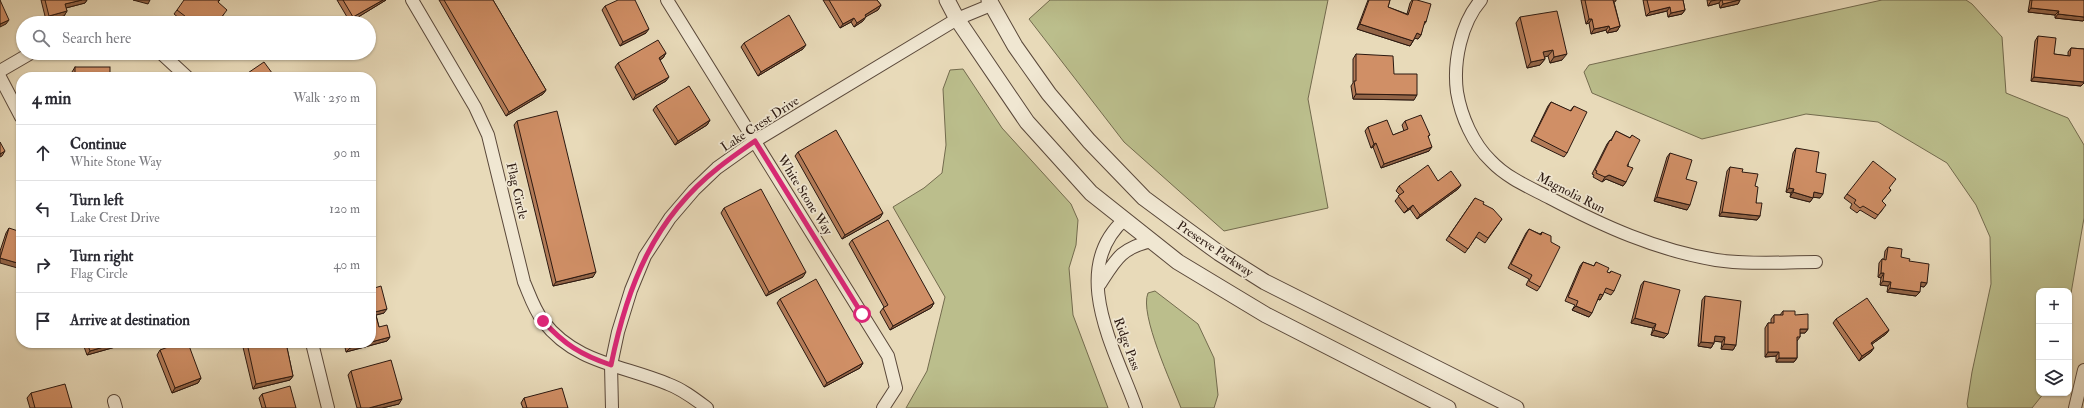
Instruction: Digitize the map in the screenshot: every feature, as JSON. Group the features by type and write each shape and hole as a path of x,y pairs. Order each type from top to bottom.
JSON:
{"street":[{"name":"Flag Circle","path":"412,0 475,107 488,136 524,282 533,306 551,330 571,348 589,358 669,384 707,408"},
{"name":"White Stone Way","path":"668,0 888,356 896,388 883,408"},
{"path":"947,0 957,19 1027,122 1091,193 1178,262 1266,315 1448,408"},
{"name":"Magnolia Run","path":"1481,0 1470,16 1458,51 1456,82 1458,102 1470,132 1489,160 1500,170 1576,212 1620,233 1683,254 1718,260 1758,263 1816,262"},
{"name":"Lake Crest Drive","path":"612,408 611,365 618,332 631,290 645,256 670,218 694,190 717,168 755,141 957,19 990,2"},
{"name":"Preserve Parkway","path":"990,2 1016,46 1049,94 1089,141 1133,186 1171,218 1219,253 1265,282 1516,408"},
{"path":"0,71 19,60"},
{"path":"169,60 182,72"},
{"path":"0,77 16,107"},
{"name":"Ridge Pass","path":"1125,220 1114,229 1106,243 1097,288 1104,325 1136,408"},
{"path":"1097,288 1117,258 1134,245 1152,241"},
{"path":"313,348 328,408"},
{"path":"2074,408 2084,370"}],"green space":[{"path":"1050,0 1328,0 1308,99 1328,208 1224,231 1124,142 1029,19"},
{"path":"1882,0 1966,0 1972,4 2002,37 2006,93 2068,118 2084,145 2084,218 2072,288 2036,288 2036,396 2042,396 2032,408 1968,408 1967,404 1972,372 1991,284 1990,237 1976,205 1947,163 1878,122 1806,114 1702,139 1592,93 1584,72 1589,65"},
{"path":"963,69 1002,128 1071,204 1078,220 1076,245 1069,268 1073,315 1108,408 906,408 927,371 945,297 893,207 924,188 942,173 946,145 943,89 950,70"},
{"path":"1155,291 1198,324 1214,358 1218,395 1214,408 1181,408 1164,367 1148,316 1146,303 1148,293"}],"building":[{"path":"0,0 9,20 0,24"},
{"path":"45,0 82,0 65,4 67,11 49,16"},
{"path":"184,0 219,0 218,2 227,10 222,16 185,16 177,10"},
{"path":"343,0 383,0 355,16 352,16"},
{"path":"444,0 493,0 546,90 509,112"},
{"path":"618,0 635,0 649,29 623,42 605,6"},
{"path":"829,0 877,0 881,5 865,15 866,17 857,23 854,18 843,24"},
{"path":"1369,0 1390,0 1388,7 1408,15 1413,0 1431,4 1421,35 1417,33 1413,41 1360,24"},
{"path":"1585,0 1613,0 1620,26 1610,29 1609,26 1594,29 1592,19 1589,19"},
{"path":"1647,0 1683,0 1685,10 1671,13 1670,7 1650,12"},
{"path":"1722,0 1739,0 1723,4"},
{"path":"2032,0 2084,0 2084,17 2058,14 2059,11 2031,8"},
{"path":"1557,11 1567,54 1554,57 1553,50 1543,52 1545,59 1531,62 1520,17"},
{"path":"789,15 806,45 761,72 744,43"},
{"path":"2038,36 2056,38 2054,54 2070,56 2071,48 2084,49 2084,82 2034,77"},
{"path":"658,40 666,53 659,58 669,77 636,95 618,63"},
{"path":"1356,54 1393,56 1394,74 1417,74 1417,95 1356,94 1354,81 1356,81"},
{"path":"264,62 271,72 249,72"},
{"path":"75,67 110,67 110,72 75,72"},
{"path":"689,86 710,120 678,141 656,106"},
{"path":"1551,102 1571,111 1574,106 1587,112 1567,153 1534,136"},
{"path":"557,111 596,272 556,282 517,121"},
{"path":"1421,115 1430,135 1428,136 1432,147 1384,164 1376,143 1374,144 1368,127 1387,120 1393,135 1408,129 1405,121"},
{"path":"836,130 883,213 845,235 798,152"},
{"path":"1616,131 1630,138 1632,135 1640,140 1627,166 1633,168 1626,182 1609,175 1605,177 1596,173 1597,171 1595,170"},
{"path":"0,142 5,151 0,154"},
{"path":"1796,148 1819,152 1816,172 1826,174 1823,194 1814,192 1813,198 1793,192 1794,189 1789,188"},
{"path":"1670,153 1692,160 1686,179 1697,182 1690,205 1657,197"},
{"path":"1873,161 1896,179 1889,188 1891,190 1882,201 1886,205 1878,215 1863,206 1860,208 1854,203 1856,200 1847,194"},
{"path":"1428,165 1438,181 1451,171 1461,185 1420,215 1413,205 1408,209 1398,196 1404,192 1399,186"},
{"path":"1730,167 1743,169 1742,172 1758,174 1755,186 1758,187 1756,203 1762,203 1760,216 1722,212"},
{"path":"761,189 806,272 769,292 724,208"},
{"path":"1475,198 1484,202 1483,204 1493,209 1502,219 1488,238 1479,232 1468,249 1449,236"},
{"path":"888,220 934,303 893,326 883,308 888,305 852,240"},
{"path":"9,228 16,230 16,263 0,258"},
{"path":"1529,229 1541,235 1542,232 1551,236 1551,242 1560,247 1540,287 1529,281 1532,275 1511,264"},
{"path":"1888,247 1902,249 1901,257 1910,259 1909,261 1929,264 1927,283 1921,282 1920,292 1890,288 1891,282 1883,281 1884,273 1881,273 1882,259 1886,260"},
{"path":"1583,262 1594,266 1596,262 1609,268 1607,272 1610,273 1611,271 1621,275 1614,291 1606,288 1603,295 1600,294 1592,313 1576,306 1578,301 1568,297"},
{"path":"816,279 863,363 827,383 780,299"},
{"path":"1644,281 1680,290 1668,334 1654,330 1656,324 1635,318"},
{"path":"381,286 387,309 376,312 376,288"},
{"path":"1705,296 1741,301 1736,345 1724,344 1725,337 1715,336 1714,343 1701,342"},
{"path":"1867,298 1889,330 1871,343 1874,348 1862,356 1836,319"},
{"path":"1783,311 1795,311 1795,315 1808,314 1808,329 1800,329 1800,337 1797,337 1797,358 1779,358 1779,352 1768,352 1768,323 1774,323 1774,315 1783,315"},
{"path":"376,316 379,327 387,325 390,337 376,341"},
{"path":"89,348 100,348 90,351"},
{"path":"165,348 190,348 201,378 175,388 160,350"},
{"path":"248,348 287,348 293,376 256,384"},
{"path":"391,360 402,399 369,408 361,408 351,371"},
{"path":"65,384 72,408 35,408 31,393"},
{"path":"290,386 296,408 266,408 262,394"},
{"path":"562,388 568,408 527,408 524,398"}],"route":[{"path":"543,321 571,348 589,358 611,365 618,332 631,290 645,256 670,218 694,190 717,168 755,141 862,314"}]}
